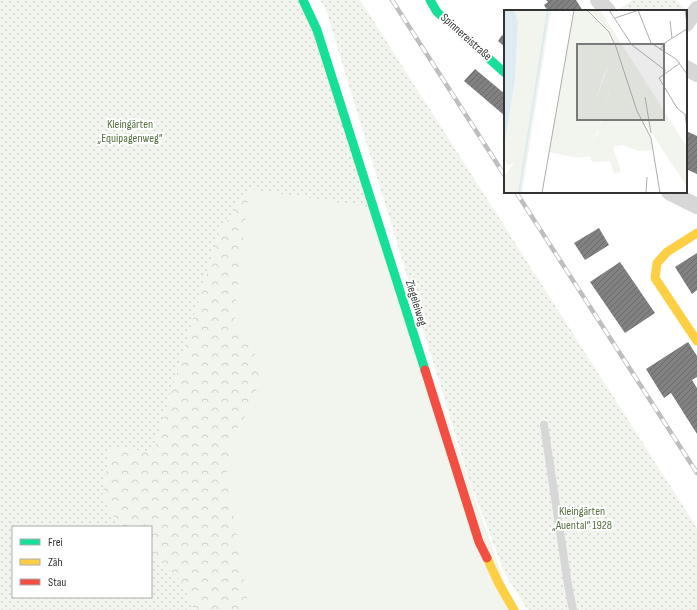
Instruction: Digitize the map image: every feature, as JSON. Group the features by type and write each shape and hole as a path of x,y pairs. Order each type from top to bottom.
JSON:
{"main road":[{"name":"Ziegeleiweg","path":"303,0 317,30 336,88 479,542 498,582 514,610"},
{"name":"Spinnereistraße","path":"430,0 437,12 504,71"},
{"path":"697,233 667,252 657,263 655,278 697,341"}],"street":[{"path":"598,0 607,10"},
{"path":"687,23 697,9"},
{"path":"687,69 697,74"},
{"path":"671,193 697,206"}],"lane":[{"path":"544,425 573,610"}],"green space":[{"name":"Kleingärten „Equipagenweg“","path":"0,0 303,0 374,208 249,189 219,232 153,452 110,447 102,497 113,516 123,526 12,526 12,598 152,598 152,553 182,582 194,610 0,610"},
{"name":"Kleingärten „Auental“ 1928","path":"320,0 360,0 697,528 697,610 528,610 505,574 468,476 326,10"},
{"path":"633,0 676,0 686,10 618,10"},
{"path":"249,189 374,208 514,610 249,610 227,473 232,437 255,401 261,362 234,325"},
{"path":"249,189 234,325 261,362 255,401 232,437 227,473 249,610 194,610 182,582 152,553 152,526 123,526 113,516 102,497 110,447 153,452 219,232"}],"building":[{"path":"546,0 576,0 582,10 547,10 544,5 548,2"},
{"path":"502,35 504,36 504,46 498,41"},
{"path":"475,69 504,93 504,115 464,81"},
{"path":"687,131 697,136 697,174 687,169"},
{"path":"599,228 609,245 585,260 574,243"},
{"path":"697,253 697,290 692,294 675,267"},
{"path":"620,262 655,313 625,333 590,282"},
{"path":"688,342 697,356 697,377 692,380 697,388 697,434 671,393 664,398 646,369"}],"railway":[{"path":"392,0 504,174"},
{"path":"517,193 697,473"}],"traffic: fast":[{"path":"303,0 317,30 425,370"},
{"path":"430,0 437,12 504,72"}],"traffic: slow":[{"path":"697,233 667,252 657,263 655,278 697,341"},
{"path":"487,558 498,582 514,610"}],"traffic: jam":[{"path":"425,370 479,542 487,558"}]}
